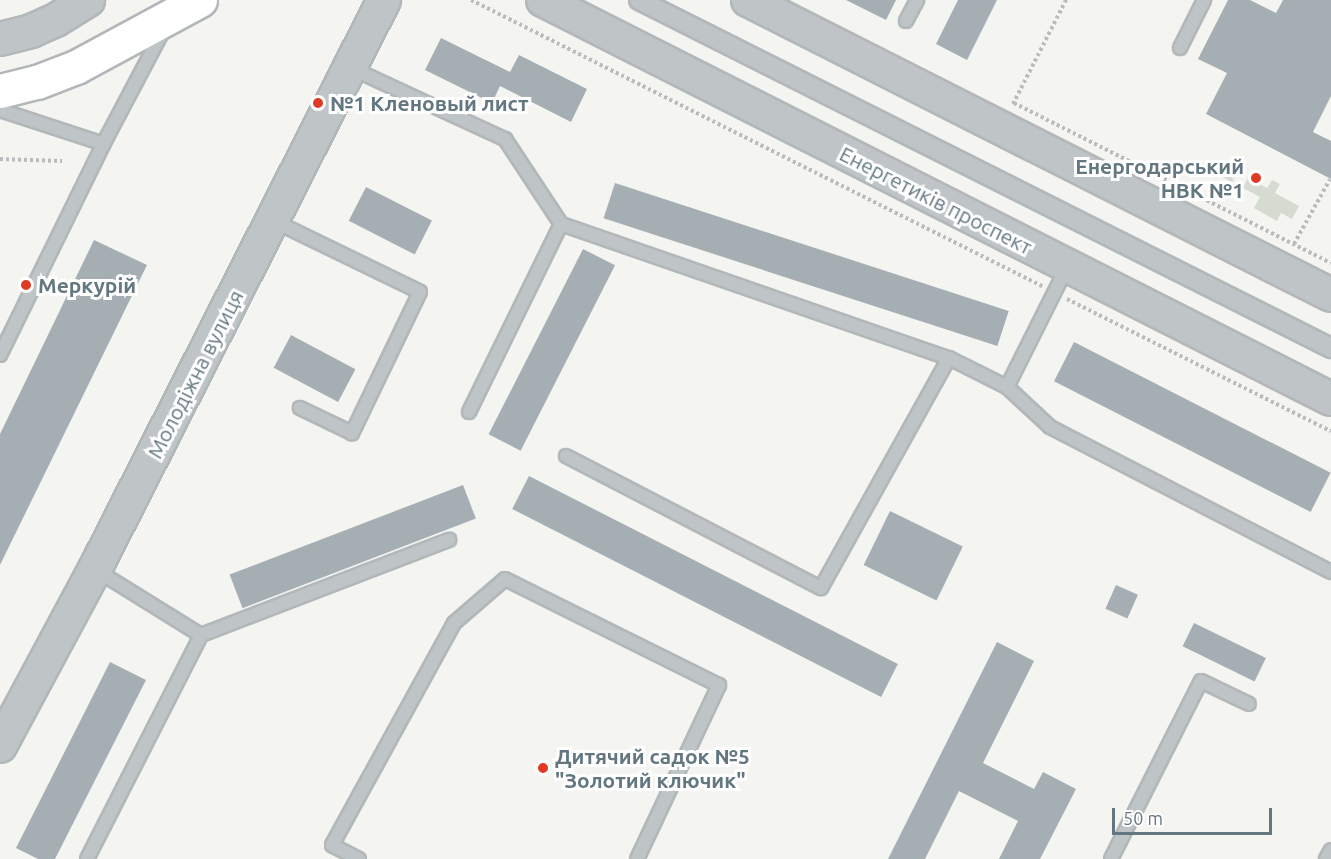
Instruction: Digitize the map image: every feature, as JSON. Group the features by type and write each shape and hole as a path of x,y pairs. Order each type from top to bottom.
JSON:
{"main road":[{"path":"0,91 67,71 200,0"}],"street":[{"path":"0,39 30,31 56,20 88,0"},
{"name":"Молодіжна вулиця","path":"0,746 95,569 384,0"},
{"name":"Енергетиків проспект","path":"543,0 1060,280 1331,399"},
{"path":"639,0 1331,348"},
{"path":"748,0 1007,115 1331,295"}],"lane":[{"path":"906,21 917,0"},
{"path":"1180,48 1204,0"},
{"path":"0,355 104,144 170,17"},
{"path":"351,68 505,139 561,224 950,358 1007,387 1050,427 1331,572"},
{"path":"0,110 104,144"},
{"path":"273,221 420,292 352,433 300,408"},
{"path":"469,411 561,224"},
{"path":"1007,387 1060,280"},
{"path":"566,456 821,588 950,358"},
{"path":"87,859 201,635 449,540"},
{"path":"95,569 201,635"},
{"path":"359,859 333,845 454,623 505,579 719,684 637,859"},
{"path":"1111,859 1201,681 1250,704"},
{"path":"1326,859 1331,850"}],"path":[{"path":"471,0 1060,280 1331,431"},
{"path":"1066,0 1007,115 1294,244 1331,263"},
{"path":"0,159 62,161"},
{"path":"1294,244 1330,178"}],"shaded area":[{"path":"1219,161 1238,172 1232,182 1213,171"},
{"path":"1248,178 1267,188 1272,180 1280,184 1275,193 1299,206 1292,219 1281,213 1277,221 1254,208 1260,197 1243,188"}],"building":[{"path":"846,0 896,0 886,20"},
{"path":"958,0 997,0 967,60 936,44"},
{"path":"1228,0 1250,0 1276,13 1283,0 1331,0 1331,96 1313,132 1331,141 1331,179 1206,114 1227,73 1198,59"},
{"path":"441,38 510,72 519,55 587,89 571,122 500,86 492,103 425,70"},
{"path":"615,183 1009,311 997,346 604,218"},
{"path":"366,187 432,221 415,254 349,221"},
{"path":"94,240 147,265 0,565 0,434"},
{"path":"583,249 615,265 521,451 489,434"},
{"path":"291,335 355,369 338,402 274,368"},
{"path":"1074,342 1331,473 1311,512 1054,381"},
{"path":"529,476 898,664 881,697 512,509"},
{"path":"463,485 476,519 243,608 230,575"},
{"path":"890,511 963,547 937,600 864,565"},
{"path":"1116,585 1138,595 1127,619 1105,609"},
{"path":"1194,623 1266,658 1255,681 1183,646"},
{"path":"997,642 1034,661 983,763 1034,789 1043,772 1076,789 1040,859 999,859 1018,821 959,791 925,859 888,859"},
{"path":"110,662 146,680 55,859 38,859 16,848"}],"place":[{"name":"№1 Кленовый лист","path":"318,103"},
{"name":"Енергодарський НВК №1","path":"1256,178"},
{"name":"Меркурій","path":"26,285"},
{"name":"Дитячий садок №5 \"Золотий ключик\"","path":"543,768"}]}
